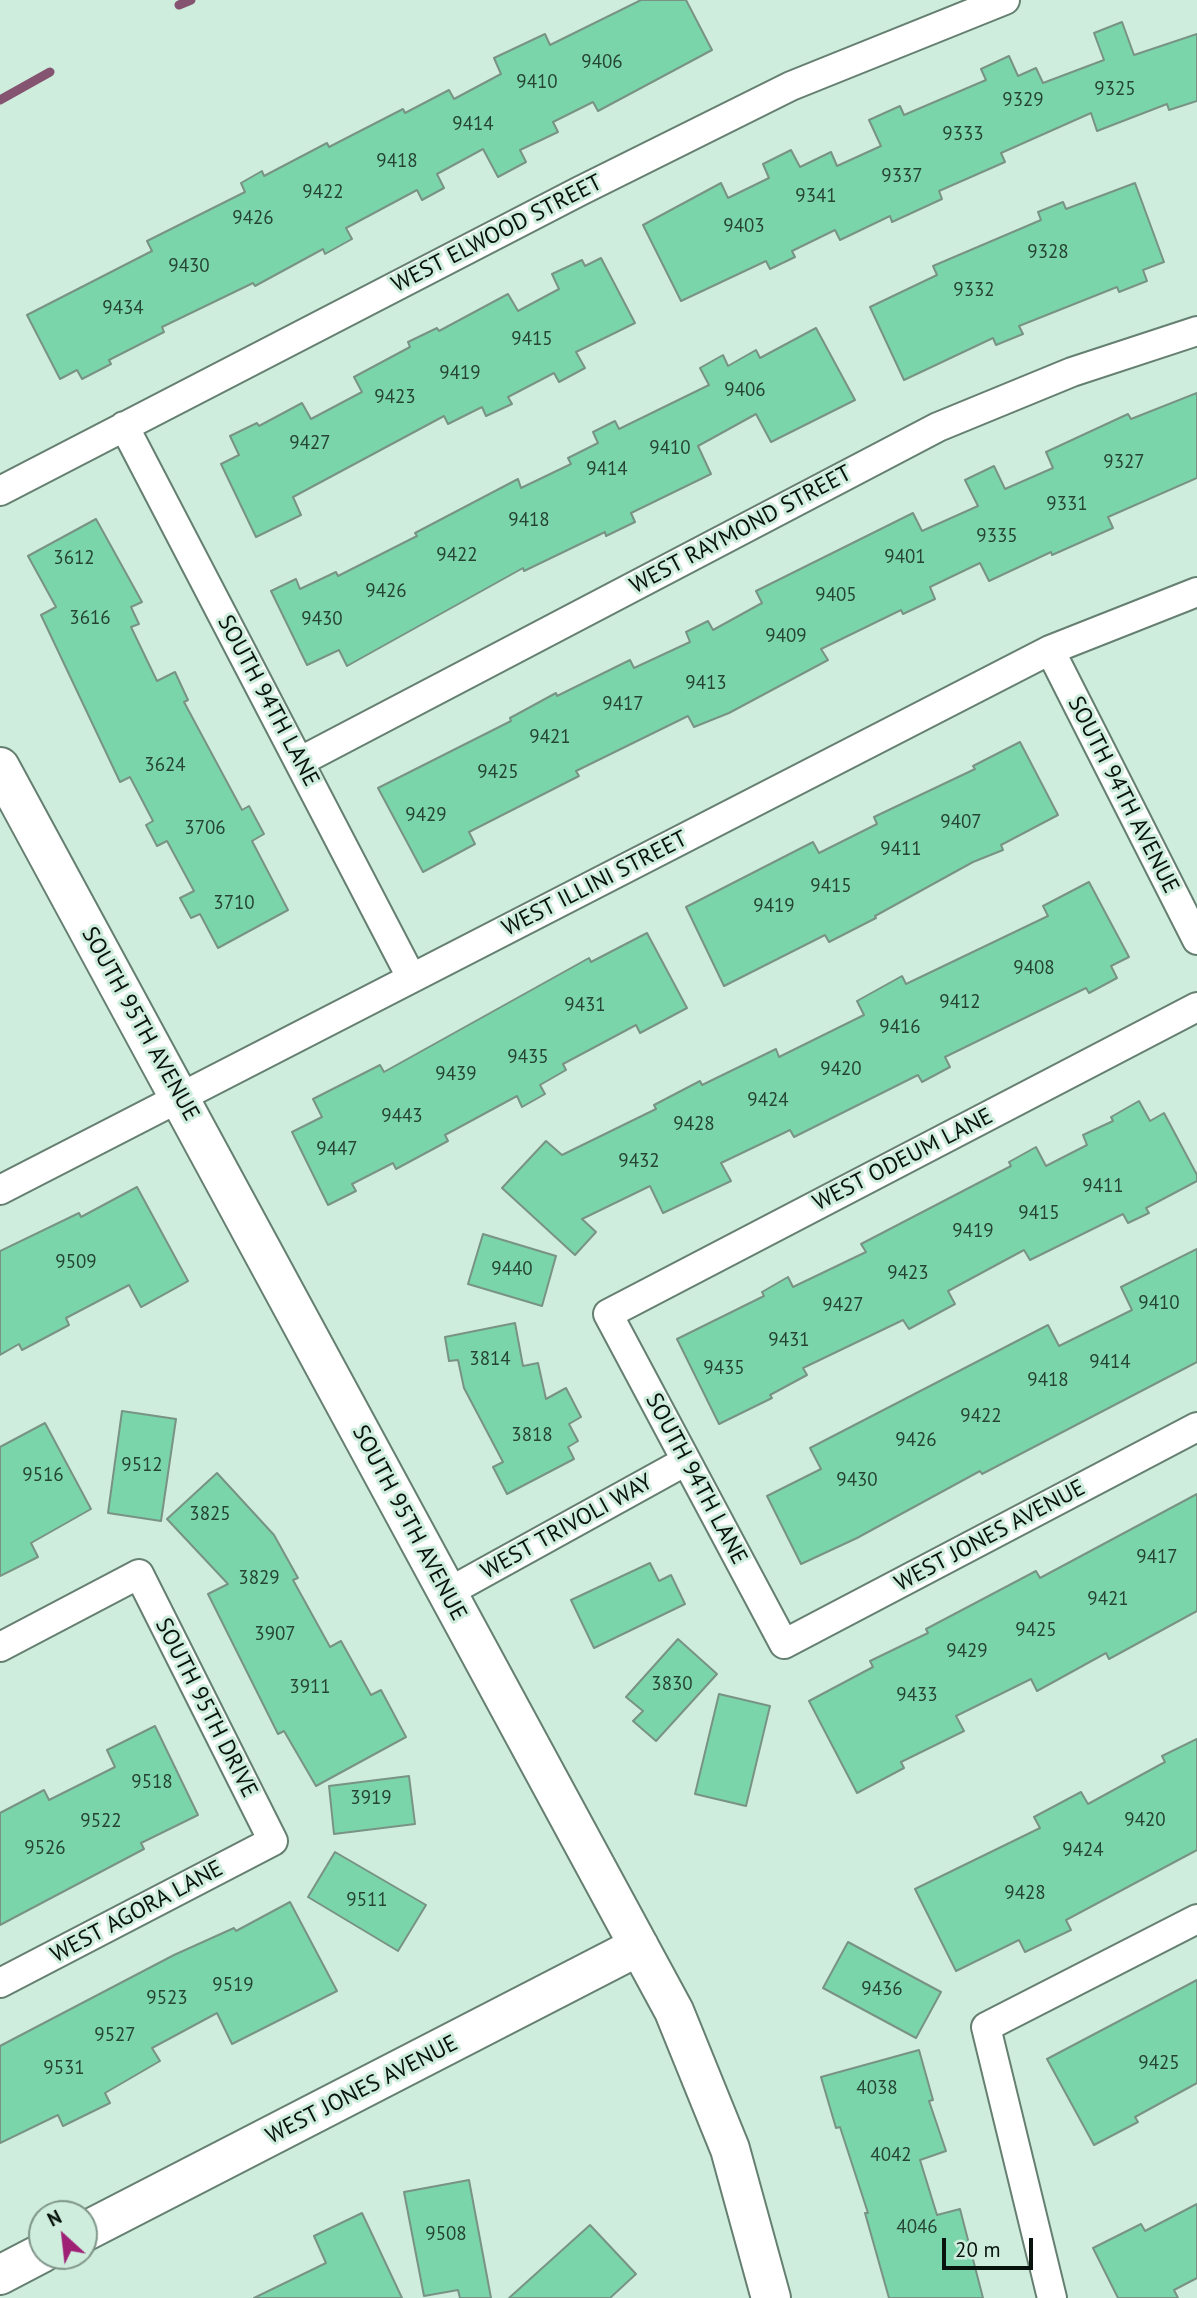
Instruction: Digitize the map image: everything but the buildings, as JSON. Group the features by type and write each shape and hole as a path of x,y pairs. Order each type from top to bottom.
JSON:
{"street":[{"name":"WEST ELWOOD STREET","path":"0,491 580,191 791,86 1006,0"},
{"name":"WEST RAYMOND STREET","path":"299,762 938,427 1072,372 1197,331"},
{"name":"SOUTH 94TH LANE","path":"124,426 411,977"},
{"name":"WEST ILLINI STREET","path":"0,1190 1050,650 1197,592"},
{"name":"SOUTH 94TH AVENUE","path":"1050,650 1197,940"},
{"name":"SOUTH 95TH AVENUE","path":"0,767 674,2011 730,2149 771,2298"},
{"name":"WEST ODEUM LANE","path":"608,1314 1197,1007"},
{"name":"SOUTH 94TH LANE","path":"608,1314 784,1644"},
{"name":"WEST JONES AVENUE","path":"784,1644 1197,1427"},
{"name":"WEST TRIVOLI WAY","path":"447,1593 686,1461"},
{"name":"SOUTH 95TH DRIVE","path":"0,1647 139,1574 273,1841"},
{"name":"WEST AGORA LANE","path":"0,1983 273,1841"},
{"path":"1052,2298 986,2027 1197,1919"},
{"name":"WEST JONES AVENUE","path":"98,2225 639,1946"},
{"path":"0,2275 28,2260"}],"waterway":[{"path":"179,5 191,0"},
{"path":"0,100 50,72"}]}
